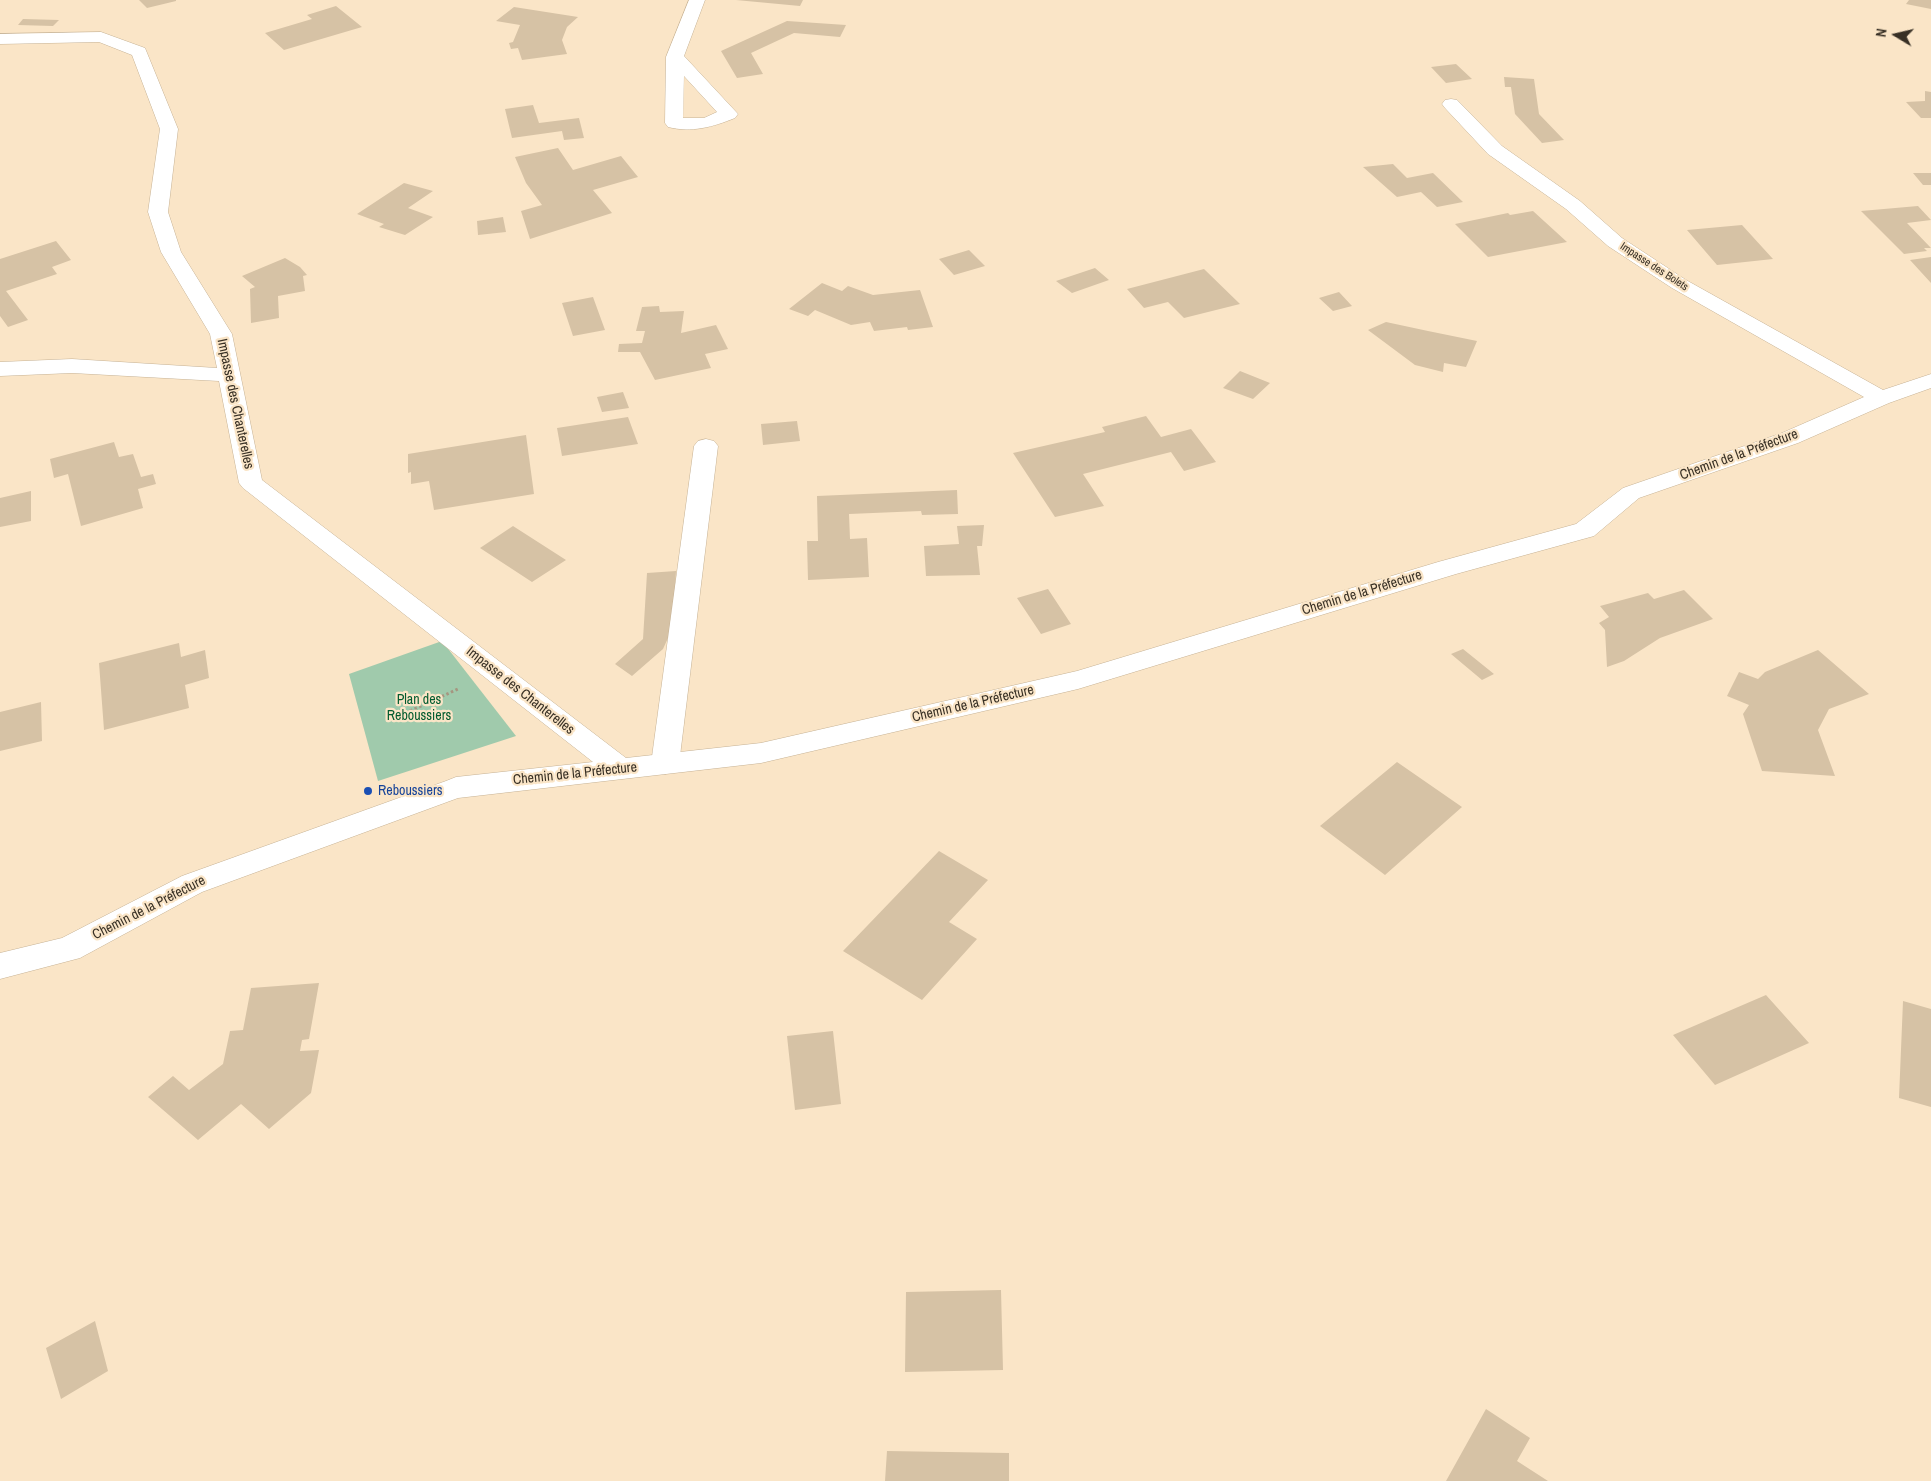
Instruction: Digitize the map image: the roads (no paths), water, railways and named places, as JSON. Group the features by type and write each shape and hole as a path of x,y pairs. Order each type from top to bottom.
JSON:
{"street":[{"path":"674,57 698,0"},
{"name":"Impasse des Chanterelles","path":"0,39 101,37 139,52 169,129 158,212 170,252 220,334 251,483 621,769"},
{"name":"Impasse des Bolets","path":"1451,104 1495,150 1573,205 1615,242 1679,284 1880,398"},
{"path":"0,369 72,366 229,375"},
{"name":"Chemin de la Préfecture","path":"0,966 69,949 192,884 456,788 761,753 1078,680 1447,568 1585,530 1631,493 1790,438 1880,398 1931,381"},
{"path":"665,764 706,446"}],"place":[{"name":"Reboussiers","path":"368,791"}],"park label":[{"name":"Plan des Reboussiers","path":"419,708"}]}
